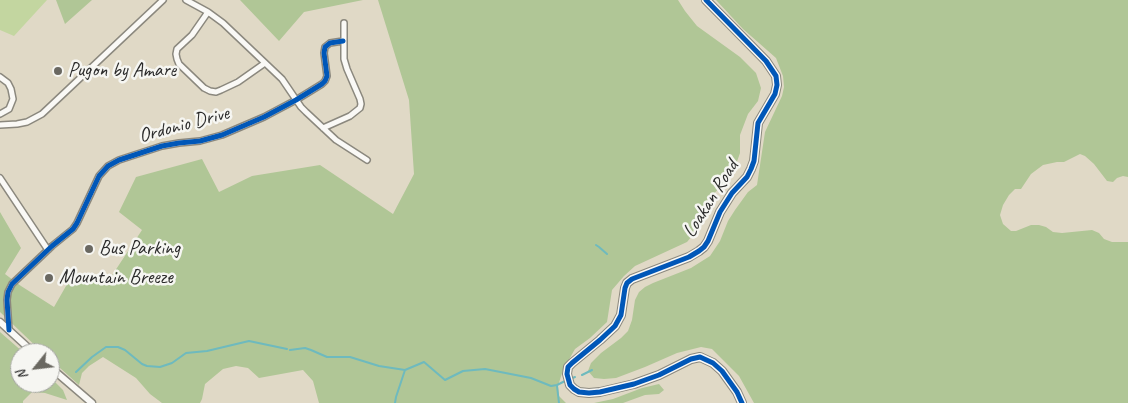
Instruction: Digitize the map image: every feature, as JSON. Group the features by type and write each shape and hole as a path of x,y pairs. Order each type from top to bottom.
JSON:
{"main road":[{"name":"Loakan Road","path":"706,0 766,61 776,76 775,94 758,123 754,162 747,177 732,193 720,212 704,247 689,257 632,279 627,283 619,320 610,332 572,363 567,371 568,379 574,389 579,392 600,392 634,384 659,375 690,359 700,357 722,370 742,403"}],"street":[{"path":"0,125 27,122 42,114 163,0"},
{"path":"186,0 208,12 230,29 282,79 306,112 344,146 367,160"},
{"path":"208,12 192,35 177,49 176,54 179,64 204,88 210,92 221,90 238,82 265,63"},
{"path":"323,128 350,116 360,108 361,104 344,60 344,23"},
{"name":"Ordonio Drive","path":"9,330 7,300 12,284 69,233 77,223 99,176 108,166 119,160 162,146 222,136 257,121 322,84 327,71 325,47 330,43 343,40"},
{"path":"0,77 8,82 13,99 9,109 0,114"},
{"path":"0,178 48,250"},
{"name":"Ordonio Drive","path":"8,309 1,322 23,343"},
{"path":"60,376 92,403"}],"green space":[{"path":"0,0 47,0 14,36 0,30"},
{"path":"56,0 92,0 65,24"},
{"path":"240,0 363,0 304,12 279,41"},
{"path":"378,0 678,0 697,26 740,57 756,73 761,88 758,101 748,114 740,135 740,153 733,173 710,198 702,212 698,229 687,242 635,266 612,290 607,322 575,349 563,370 558,386 559,396 566,403 319,403 313,381 303,370 259,378 248,368 236,366 223,369 205,384 200,403 162,403 150,394 136,378 103,357 82,373 79,385 60,368 60,343 33,343 0,312 0,212 21,248 5,274 54,307 74,272 107,283 142,230 119,212 136,177 202,159 219,192 252,176 320,165 393,214 414,174 409,100"},
{"path":"716,0 1128,0 1128,177 1117,178 1113,182 1107,181 1094,164 1080,154 1064,162 1043,165 1031,174 1021,189 1015,189 1009,195 1000,215 1003,224 1011,231 1031,225 1039,225 1053,232 1062,233 1092,230 1099,233 1104,239 1112,242 1128,242 1128,403 754,403 739,376 712,349 701,347 677,353 616,378 594,378 588,371 591,363 628,331 635,300 639,292 653,283 691,268 710,256 720,241 728,221 735,210 748,192 757,185 765,132 782,96 784,87 783,76 776,58 743,29"},
{"path":"0,332 13,343 10,343 10,393 31,393 23,403 0,403"},
{"path":"659,384 664,390 659,394 645,395 623,403 594,403 613,399"},
{"path":"60,387 67,400 45,393 60,393"}],"waterway":[{"path":"596,245 607,254"},
{"path":"76,372 106,347 118,347 125,350 142,364 160,367 172,363 186,353 207,351 249,341 287,349"},
{"path":"290,350 305,348 327,357 350,357 379,366 405,370 424,362 445,380 463,371 485,369 531,378 551,386 565,381"},
{"path":"395,403 405,370"},
{"path":"582,375 592,370"},
{"path":"570,379 575,377"},
{"path":"557,386 559,403"}],"cycle path":[{"path":"706,0 766,61 776,76 775,94 758,123 754,161 747,177 732,193 720,212 704,247 689,257 632,279 627,283 621,315 615,326 572,363 568,367 567,374 570,385 579,392 600,392 634,384 659,375 691,359 700,357 713,363 722,371 737,392 742,403"},
{"path":"9,330 7,300 12,284 73,229 99,176 108,166 119,160 162,146 200,141 222,135 264,117 296,100 325,81 327,76 325,47 330,43 343,41"}],"place":[{"name":"Pugon by Amare","path":"58,71"},
{"name":"Bus Parking","path":"89,249"},
{"name":"Mountain Breeze","path":"49,278"}]}
